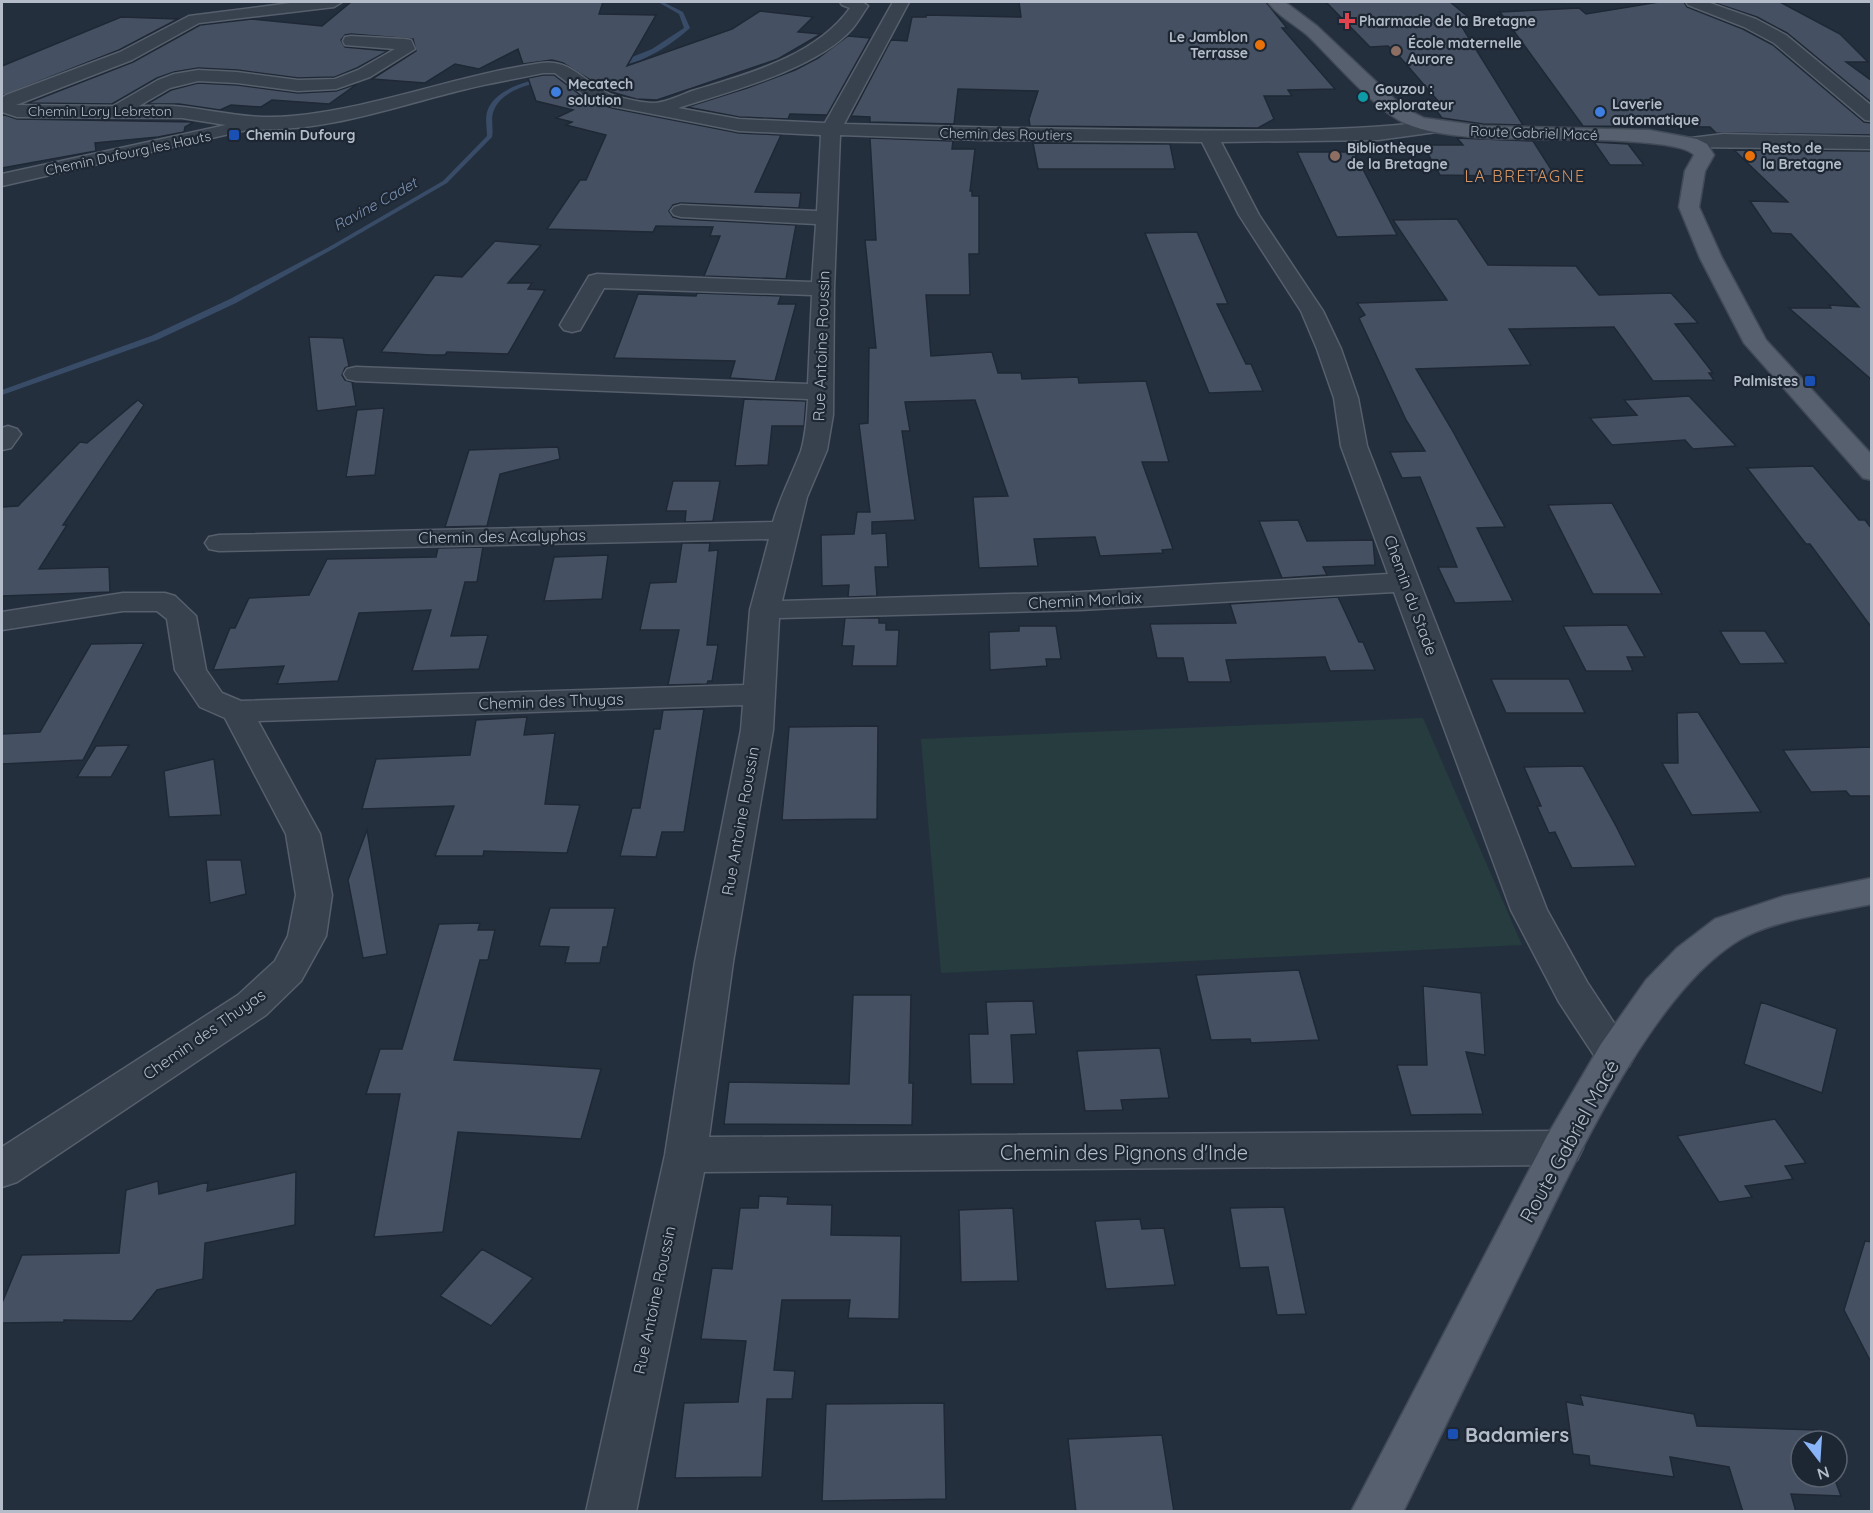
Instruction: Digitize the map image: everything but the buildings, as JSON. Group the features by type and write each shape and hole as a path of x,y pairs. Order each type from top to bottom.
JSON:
{"main road":[{"name":"Route Gabriel Macé","path":"1276,2 1311,30 1397,112 1417,122 1437,127 1505,133 1649,136 1690,143"},
{"path":"1690,143 1700,148 1704,155 1695,171 1689,207 1711,258 1756,343 1872,472"},
{"name":"Route Gabriel Macé","path":"1376,1512 1562,1148 1615,1055 1660,990 1690,958 1728,929 1784,909 1872,891"}],"street":[{"name":"Chemin Lory Lebreton","path":"334,2 195,19 126,56 12,99 3,106 17,111 182,112 253,124 330,118 462,84 551,68 580,84"},
{"path":"652,110 789,64 821,47 854,19 860,6 848,2"},
{"path":"831,130 901,2"},
{"path":"1694,2 1750,23 1780,39 1872,116"},
{"path":"119,111 167,82 183,77 210,76 304,86 334,84 360,76 406,49 405,44 394,42 351,41"},
{"name":"Chemin des Routiers","path":"580,84 594,94 612,101 652,110 739,125 831,130 994,135 1209,136 1378,134 1437,127"},
{"name":"Chemin Dufourg les Hauts","path":"2,180 253,124"},
{"name":"Rue Antoine Roussin","path":"611,1512 686,1155 714,962 756,730 765,610 793,497 814,450 820,414 823,289 831,130"},
{"name":"Chemin du Stade","path":"1209,136 1250,215 1312,311 1329,349 1346,398 1354,446 1401,564 1405,583 1529,910 1573,992 1615,1055"},
{"path":"1690,143 1723,140 1872,143"},
{"path":"681,211 827,218"},
{"path":"572,325 597,281 823,289"},
{"path":"356,374 820,392"},
{"name":"Chemin des Acalyphas","path":"219,543 785,530"},
{"name":"Chemin Morlaix","path":"765,610 1080,601 1368,583 1405,583"},
{"name":"Chemin des Thuyas","path":"2,621 123,602 165,602 181,616 191,670 211,700 237,711 758,695"},
{"name":"Chemin des Thuyas","path":"2,1169 252,1005 288,971 307,936 314,895 303,834 237,711"},
{"name":"Chemin des Pignons d'Inde","path":"686,1155 1562,1148"}],"green space":[{"path":"1423,718 1522,945 941,973 921,739"}],"waterway":[{"name":"Ravine Cadet","path":"617,65 654,50 687,28 681,13 660,2"},
{"name":"Ravine Cadet","path":"2,393 154,338 233,301 331,248 445,182 490,136 491,109 498,99 509,91 537,81 594,72"}],"place":[{"name":"Pharmacie de la Bretagne","path":"1347,21"},
{"name":"Le Jamblon Terrasse","path":"1260,45"},
{"name":"École maternelle Aurore","path":"1396,51"},
{"name":"Mecatech solution","path":"556,92"},
{"name":"Gouzou : explorateur","path":"1363,97"},
{"name":"Laverie automatique","path":"1600,112"},
{"name":"Chemin Dufourg","path":"234,135"},
{"name":"Bibliothèque de la Bretagne","path":"1335,156"},
{"name":"Resto de la Bretagne","path":"1750,156"},
{"name":"Palmistes","path":"1810,381"},
{"name":"Badamiers","path":"1453,1434"}],"district":[{"name":"LA BRETAGNE","path":"1525,176"}]}
